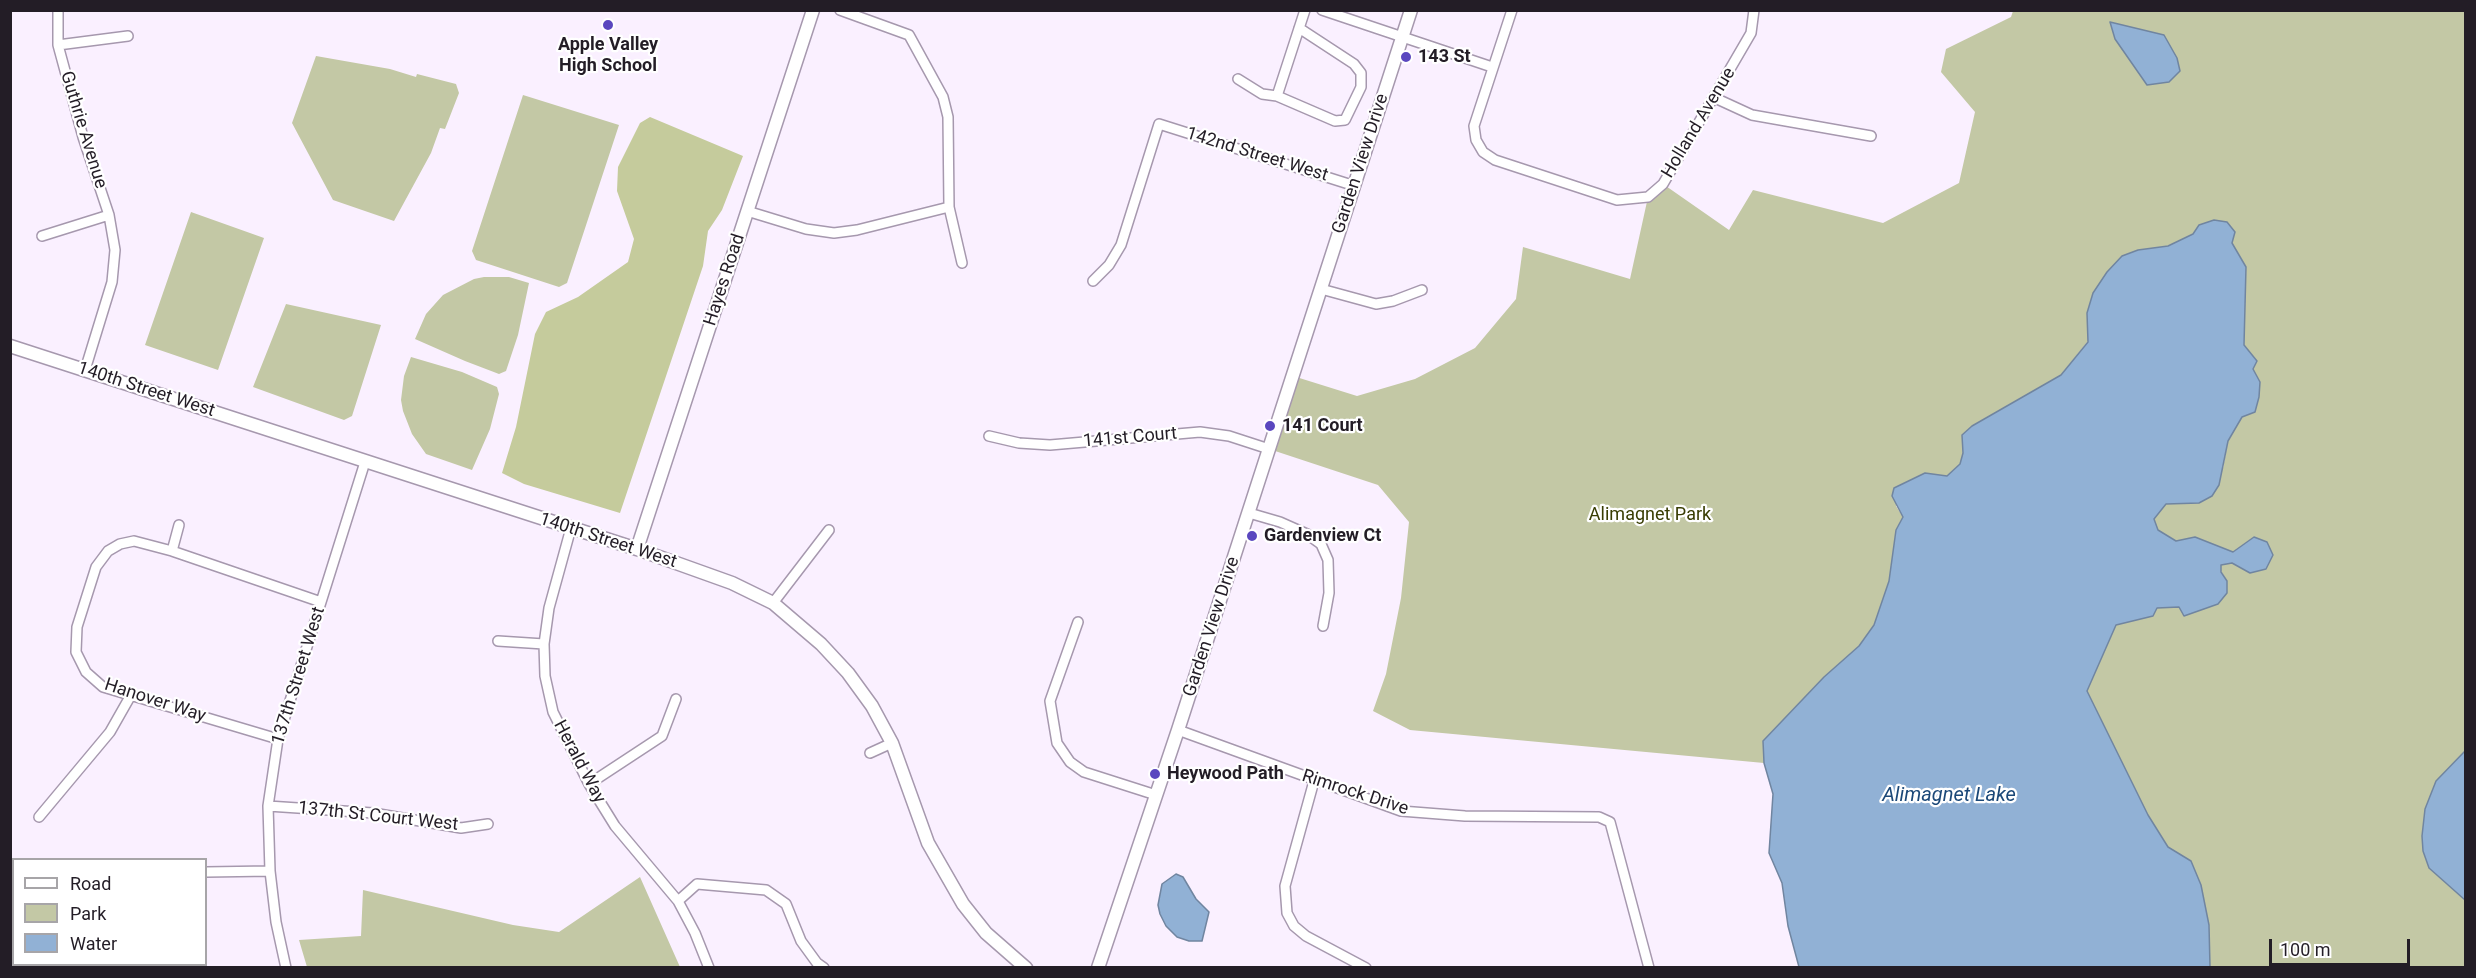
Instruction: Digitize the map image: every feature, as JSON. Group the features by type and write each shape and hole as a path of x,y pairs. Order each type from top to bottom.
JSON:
{"street":[{"name":"Guthrie Avenue","path":"58,10 58,45 83,137 109,215 115,250 112,282 85,370"},
{"name":"Hayes Road","path":"637,549 813,10"},
{"path":"840,10 909,35 943,98 948,117 949,207 962,263"},
{"path":"1277,96 1305,10"},
{"path":"1322,10 1492,67"},
{"name":"Garden View Drive","path":"1098,968 1249,513 1411,10"},
{"name":"Holland Avenue","path":"1512,10 1474,126 1476,140 1483,152 1495,160 1617,200 1648,197 1663,184 1751,33 1755,10"},
{"path":"1238,79 1262,94 1277,96 1335,121 1346,120 1361,87 1361,73 1354,64 1299,28"},
{"name":"Guthrie Avenue","path":"58,45 128,36"},
{"path":"1715,98 1752,115 1871,136"},
{"name":"142nd Street West","path":"1093,281 1109,265 1121,245 1160,124 1354,186"},
{"path":"747,210 806,229 834,233 857,230 949,207"},
{"path":"42,236 109,215"},
{"path":"1321,290 1376,304 1393,302 1422,290"},
{"name":"140th Street West","path":"10,346 637,549 732,583 773,603 821,644 872,706 892,743 928,843 963,904 986,933 1026,968"},
{"name":"141st Court","path":"989,436 1019,443 1050,445 1200,432 1229,436 1269,449"},
{"name":"137th Street West","path":"286,968 276,922 270,871 268,806 278,739 365,462"},
{"path":"1249,513 1280,522 1307,534 1321,544 1328,560 1329,593 1323,626"},
{"path":"172,551 179,525"},
{"name":"Herald Way","path":"571,528 549,608 544,644 545,676 553,712 589,784 615,825 678,901 695,933 709,968"},
{"path":"773,603 829,530"},
{"name":"Hanover Way","path":"278,739 103,687 86,672 76,652 77,627 96,567 108,551 120,544 134,541 172,551 321,602"},
{"path":"1078,622 1050,701 1057,743 1070,762 1084,772 1156,795"},
{"path":"498,641 544,644"},
{"path":"39,817 104,740 131,696"},
{"path":"589,784 662,736 676,699"},
{"name":"Rimrock Drive","path":"1178,730 1401,811 1465,816 1599,817 1610,822 1649,968"},
{"path":"870,753 892,743"},
{"path":"1314,781 1284,886 1287,913 1294,926 1306,936 1366,968"},
{"name":"137th St Court West","path":"268,806 373,813 461,828 488,824"},
{"path":"207,873 270,871"},
{"path":"678,901 697,885 766,890 786,904 801,941 817,963 824,968"}],"green space":[{"name":"Alimagnet Park","path":"2013,11 2465,11 2465,967 2210,967 2209,925 2201,885 2191,861 2168,847 2148,815 2087,691 2116,625 2153,616 2157,608 2179,606 2227,581 2221,571 2221,565 2232,563 2250,573 2266,569 2254,537 2233,552 2195,537 2176,542 2158,530 2154,519 2166,504 2199,503 2223,468 2228,441 2260,382 2253,369 2257,361 2244,345 2246,267 2232,243 2235,232 2214,220 2199,225 2193,234 2168,246 2138,250 2093,293 2087,313 2088,341 2061,375 1972,426 1962,435 1963,453 1960,464 1947,476 1925,473 1896,506 1903,517 1896,530 1889,581 1874,625 1859,646 1824,677 1763,741 1764,763 1410,730 1373,711 1386,674 1401,598 1409,522 1378,485 1269,449 1293,376 1357,396 1415,379 1475,348 1516,299 1523,247 1630,279 1648,197 1663,184 1729,230 1753,190 1883,223 1959,183 1975,112 1941,72 1946,49 2011,17"},
{"path":"316,56 390,69 416,77 417,74 456,84 459,93 445,129 440,128 431,153 394,221 333,200 292,123"},
{"path":"523,95 619,125 567,283 559,287 476,260 472,251"},
{"path":"650,117 743,156 722,210 708,231 703,266 620,513 524,484 502,473 516,427 535,334 546,312 578,297 628,262 634,239 617,191 618,167 640,123"},
{"path":"191,212 264,238 218,370 145,345"},
{"path":"509,277 529,283 518,335 506,371 499,374 415,339 426,314 443,295 474,279"},
{"path":"286,304 381,325 352,416 344,420 253,387"},
{"path":"411,357 462,372 497,387 499,394 490,429 472,470 426,454 412,434 401,400 404,376"},
{"path":"640,877 680,967 307,967 299,940 361,936 363,890 513,925 559,932"}],"water":[{"path":"2110,22 2164,35 2177,58 2180,71 2169,82 2147,85 2115,39"},
{"name":"Alimagnet Lake","path":"2214,220 2227,222 2235,232 2232,243 2246,267 2244,345 2257,361 2253,369 2260,382 2259,397 2255,412 2242,417 2228,441 2219,485 2212,496 2199,503 2166,504 2154,519 2158,530 2176,541 2195,537 2233,552 2254,537 2267,542 2273,555 2266,569 2250,573 2232,563 2221,565 2221,572 2227,581 2227,593 2218,604 2184,616 2179,607 2157,608 2153,616 2116,625 2087,691 2148,815 2168,847 2191,861 2201,885 2209,925 2210,967 1799,967 1788,926 1782,883 1769,853 1773,794 1764,763 1763,741 1824,677 1859,646 1874,625 1889,581 1896,530 1903,517 1892,496 1894,488 1925,473 1947,476 1960,464 1963,453 1962,435 1972,426 2061,375 2088,342 2087,313 2093,293 2107,272 2122,256 2138,250 2168,246 2193,234 2199,225"},
{"path":"2465,751 2465,900 2429,868 2423,851 2422,836 2425,809 2436,781"},
{"path":"1176,874 1183,877 1196,899 1209,912 1202,941 1189,941 1177,937 1166,926 1160,914 1158,905 1162,884"}],"place":[{"name":"Apple Valley High School","path":"608,25"},
{"name":"143 St","path":"1406,57"},
{"name":"141 Court","path":"1270,426"},
{"name":"Gardenview Ct","path":"1252,536"},
{"name":"Heywood Path","path":"1155,774"}]}
